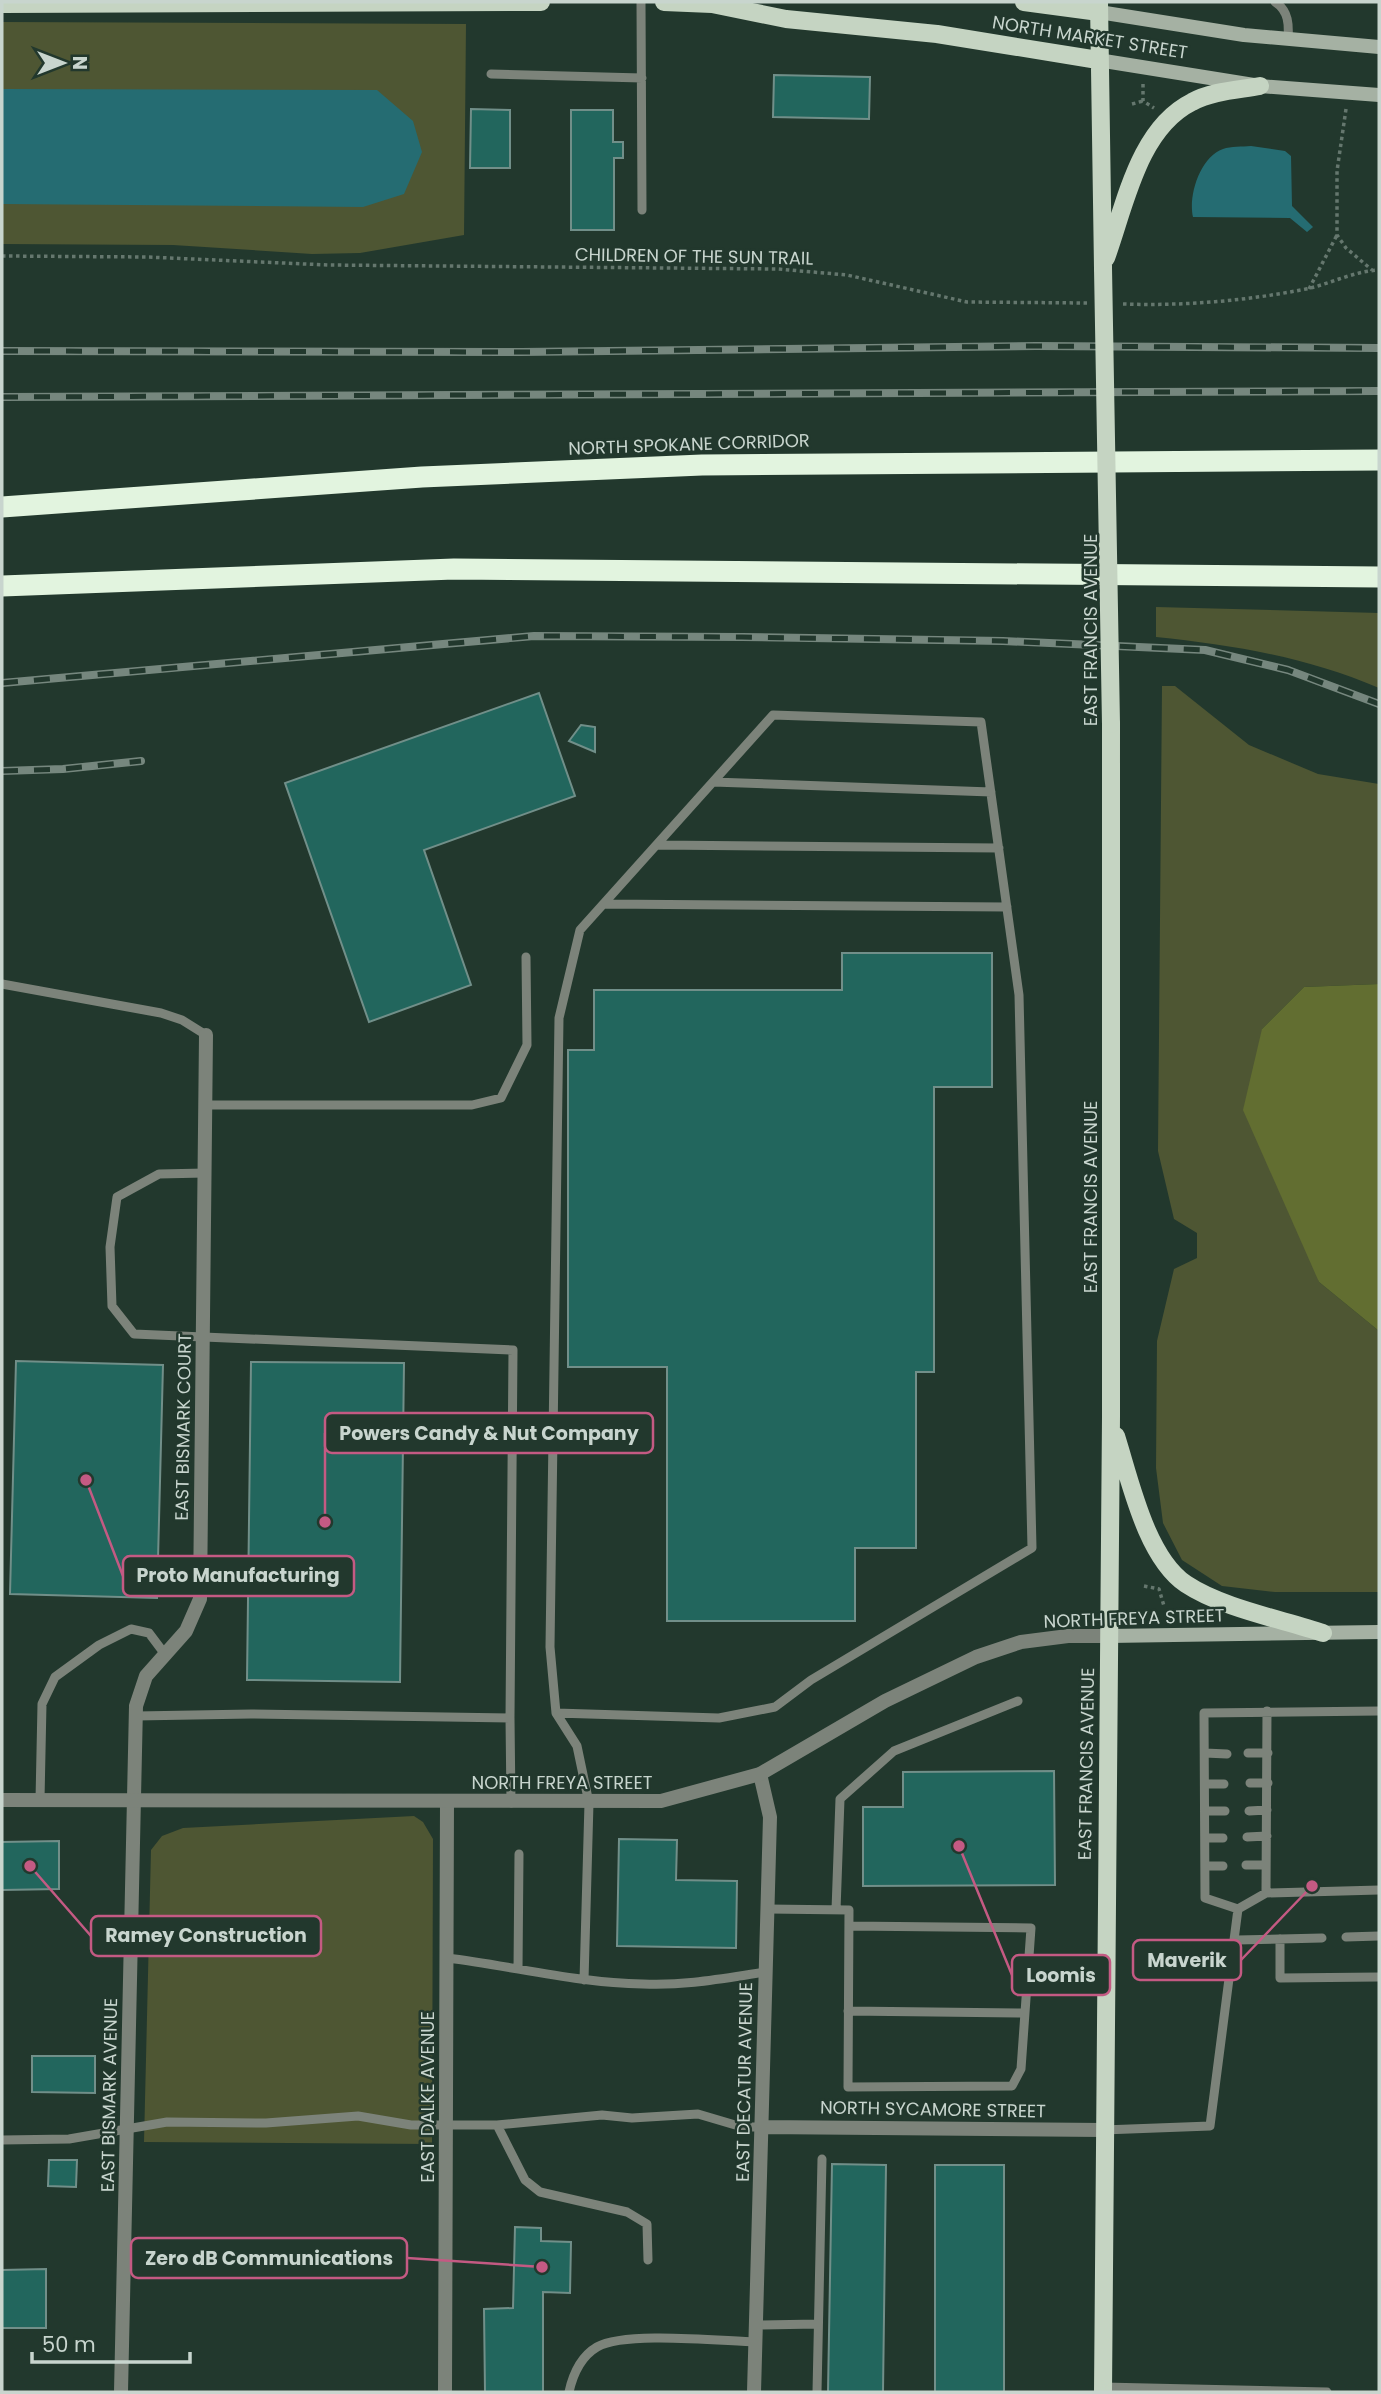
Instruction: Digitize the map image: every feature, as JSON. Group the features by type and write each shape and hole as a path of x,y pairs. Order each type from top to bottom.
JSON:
{"highway":[{"name":"NORTH SPOKANE CORRIDOR","path":"2,507 422,477 676,466 1379,460"},
{"path":"2,586 454,569 1379,577"}],"main road":[{"path":"3,3 541,2"},
{"name":"NORTH MARKET STREET","path":"664,2 718,3 786,19 937,34 1260,86 1379,95"},
{"name":"NORTH MARKET STREET","path":"1024,2 1099,7 1288,40 1379,47"},
{"name":"EAST FRANCIS AVENUE","path":"1099,7 1111,724 1111,1417 1103,2130 1103,2390"},
{"path":"1103,268 1143,155 1165,122 1193,101 1260,86"},
{"path":"1111,1417 1136,1502 1159,1554 1174,1573 1185,1583 1205,1594 1323,1633"},
{"name":"NORTH FREYA STREET","path":"1109,1636 1379,1632"}],"street":[{"name":"EAST BISMARK COURT","path":"134,1799 136,1716 146,1676 186,1631 200,1599 206,1035"},
{"name":"NORTH FREYA STREET","path":"2,1800 511,1803 661,1801 760,1774 885,1702 976,1657 1021,1642 1068,1636 1109,1636"},
{"name":"EAST DECATUR AVENUE","path":"754,2392 770,1817 760,1774"},
{"name":"EAST BISMARK AVENUE","path":"121,2392 134,1799"},
{"name":"EAST DALKE AVENUE","path":"445,2392 447,1802"},
{"name":"NORTH SYCAMORE STREET","path":"762,2127 1103,2130"}],"lane":[{"path":"641,2 642,210"},
{"path":"1275,2 1283,7 1289,23 1288,40"},
{"path":"491,74 642,78"},
{"path":"556,1713 719,1718 775,1707 811,1680 1031,1548 1019,995 981,722 773,715 580,930 559,1017 550,1647 556,1713 577,1746 589,1803 583,1980"},
{"path":"713,782 991,792"},
{"path":"657,845 999,848"},
{"path":"604,904 1007,907"},
{"path":"206,1105 472,1105 500,1098 527,1045 526,957"},
{"path":"2,984 161,1013 182,1020 206,1035"},
{"path":"205,1173 159,1174 117,1197 110,1247 112,1306 134,1334 513,1350 511,1803"},
{"path":"40,1800 42,1704 55,1677 99,1645 131,1629 149,1633 164,1654"},
{"path":"836,1910 841,1799 894,1751 1018,1701"},
{"path":"1266,1893 1267,1711"},
{"path":"1379,1711 1204,1713 1205,1898 1238,1909 1266,1893 1379,1890"},
{"path":"136,1716 251,1714 510,1718"},
{"path":"1205,1753 1227,1754"},
{"path":"1248,1753 1268,1753"},
{"path":"1250,1783 1268,1783"},
{"path":"1205,1784 1224,1784"},
{"path":"1249,1811 1267,1810"},
{"path":"1205,1811 1225,1811"},
{"path":"1247,1837 1267,1836"},
{"path":"1205,1838 1223,1838"},
{"path":"518,1969 519,1854"},
{"path":"1246,1865 1266,1865"},
{"path":"1205,1866 1223,1866"},
{"path":"768,1909 849,1910 848,2087 1012,2086 1021,2069 1031,1928 849,1926"},
{"path":"1103,2130 1210,2126 1237,1940 1238,1909"},
{"path":"1346,1937 1379,1936"},
{"path":"1237,1940 1322,1938"},
{"path":"1280,1939 1280,1978 1379,1977"},
{"path":"447,1958 583,1980 645,1984 694,1983 766,1972"},
{"path":"848,2011 1025,2014"},
{"path":"2,2140 69,2139 167,2122 266,2123 358,2116 411,2124 446,2125 497,2124 602,2115 632,2118 698,2114 742,2127 762,2127"},
{"path":"497,2124 525,2180 540,2192 627,2212 647,2224 648,2260"},
{"path":"817,2392 822,2159"},
{"path":"756,2325 817,2324"},
{"path":"569,2392 574,2372 584,2358 598,2346 621,2340 756,2342"},
{"path":"1103,2390 1327,2392"}],"path":[{"path":"1143,82 1143,101"},
{"path":"1309,289 1337,235 1337,171 1349,93"},
{"path":"1132,104 1143,101 1158,110"},
{"path":"1337,235 1346,248 1372,270"},
{"name":"CHILDREN OF THE SUN TRAIL","path":"2,256 147,257 328,265 778,269 847,275 967,302 1091,303"},
{"path":"1116,304 1167,306 1226,302 1309,289 1379,270"},
{"path":"1144,1586 1159,1590 1164,1606"}],"green space":[{"path":"2,22 466,24 464,235 360,253 312,254 173,245 2,244"},
{"path":"1156,607 1379,613 1379,688 1297,660 1213,644 1156,637"},
{"path":"1162,686 1175,686 1249,745 1318,774 1379,784 1379,984 1304,987 1262,1029 1319,1282 1379,1331 1379,1592 1275,1592 1222,1586 1182,1560 1163,1523 1156,1468 1157,1341 1174,1269 1197,1258 1197,1233 1174,1219 1158,1151"},
{"path":"1379,984 1379,1331 1319,1282 1243,1110 1262,1029 1304,987"},
{"path":"414,1816 423,1822 433,1839 432,2144 144,2142 151,1850 162,1836 183,1828"}],"water":[{"path":"2,89 377,90 413,121 422,152 404,194 363,207 2,204"},
{"path":"1251,146 1285,151 1291,156 1292,206 1313,227 1307,232 1290,218 1193,217 1194,188 1208,160 1223,149"}],"building":[{"path":"774,75 870,77 869,119 773,117"},
{"path":"471,109 510,110 510,168 470,168"},
{"path":"571,110 613,110 613,142 623,142 623,158 614,158 614,230 571,230"},
{"path":"539,693 575,796 424,850 471,985 369,1022 285,783"},
{"path":"581,725 595,727 595,752 569,741"},
{"path":"842,953 992,953 992,1087 934,1087 934,1372 916,1372 916,1548 855,1548 855,1621 667,1621 667,1367 568,1367 568,1050 594,1050 594,990 842,990"},
{"path":"16,1361 163,1365 157,1598 10,1594"},
{"path":"251,1362 404,1363 400,1682 247,1680"},
{"path":"1054,1771 1055,1885 863,1886 863,1807 903,1807 903,1772"},
{"path":"619,1839 677,1840 676,1880 737,1881 736,1948 617,1946"},
{"path":"59,1841 59,1889 2,1890 2,1842"},
{"path":"32,2056 95,2056 95,2093 32,2092"},
{"path":"49,2160 77,2160 76,2187 48,2186"},
{"path":"832,2164 886,2165 883,2392 828,2392"},
{"path":"935,2165 1004,2165 1004,2392 935,2392"},
{"path":"515,2227 541,2228 541,2241 571,2242 570,2293 543,2292 543,2392 485,2392 484,2309 513,2308"},
{"path":"46,2269 46,2328 2,2328 2,2270"}],"railway":[{"path":"2,351 521,352 1036,346 1379,348"},
{"path":"2,397 1379,391"},
{"path":"2,683 534,636 742,637 1003,641 1205,650 1288,670 1379,704"},
{"path":"2,771 63,769 141,761"}],"place":[{"name":"Proto Manufacturing","path":"86,1480"},
{"name":"Powers Candy & Nut Company","path":"325,1522"},
{"name":"Loomis","path":"959,1846"},
{"name":"Ramey Construction","path":"30,1866"},
{"name":"Maverik","path":"1312,1886"},
{"name":"Zero dB Communications","path":"542,2267"}]}
